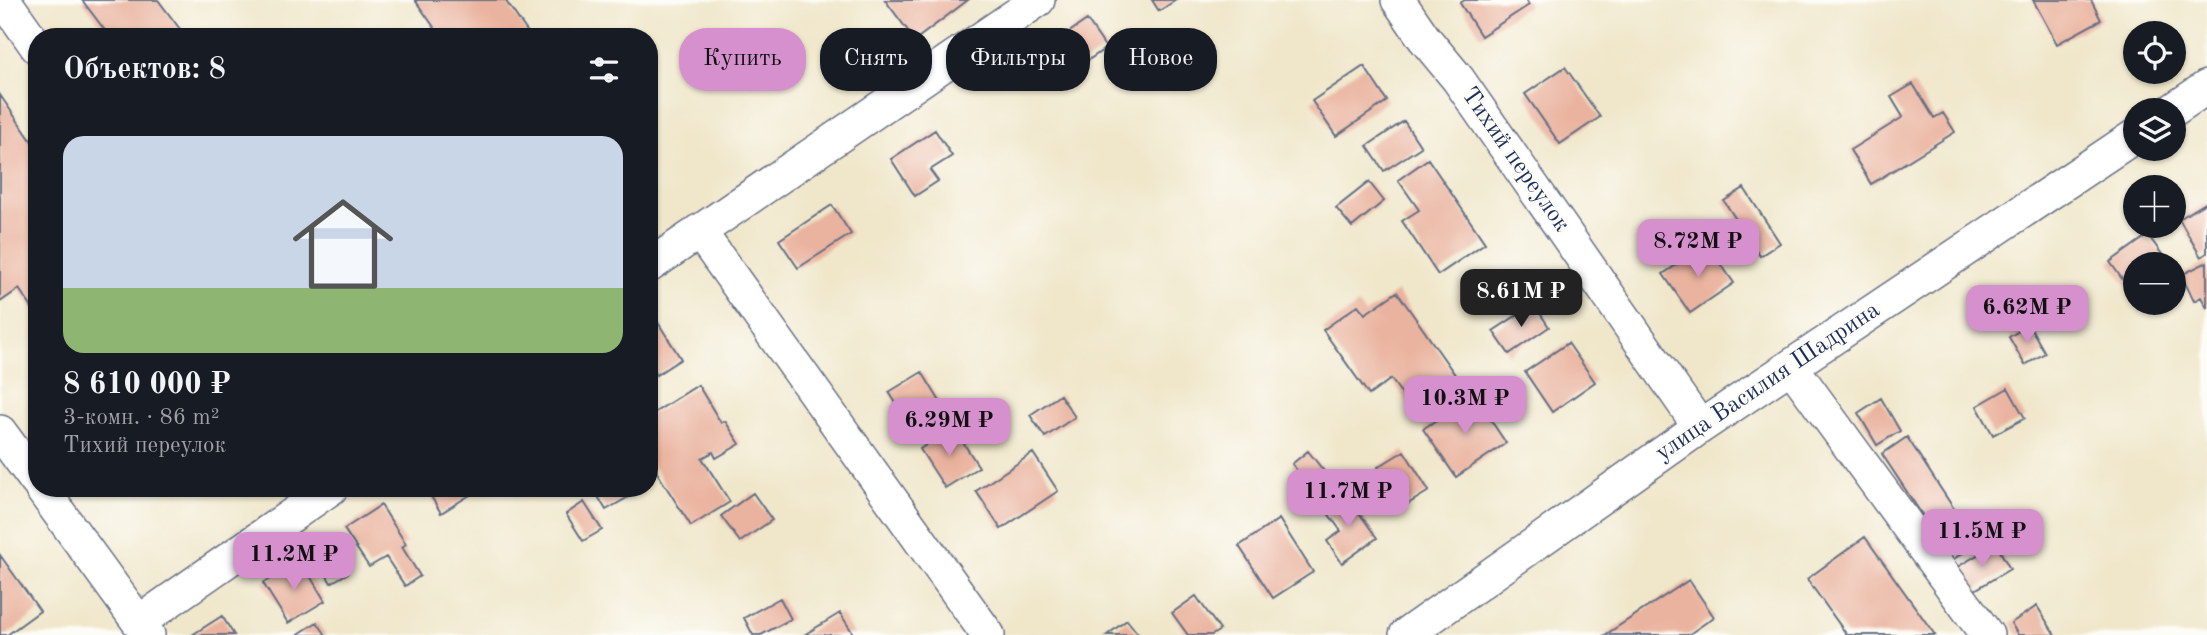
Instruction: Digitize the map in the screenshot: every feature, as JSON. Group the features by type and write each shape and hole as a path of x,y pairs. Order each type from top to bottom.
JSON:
{"street":[{"path":"4,0 28,34"},
{"path":"658,260 1038,0"},
{"name":"Тихий переулок","path":"1398,0 1458,79 1700,427"},
{"path":"2186,101 2207,87"},
{"name":"улица Василия Шадрина","path":"1406,635 1700,427 2123,144"},
{"path":"699,231 988,635"},
{"path":"1791,366 1987,635"},
{"path":"0,432 28,470"},
{"path":"48,497 143,629 319,497"}],"building":[{"path":"82,0 158,0 179,28 103,28"},
{"path":"415,0 505,0 525,28 435,28"},
{"path":"885,0 968,0 931,28 906,28"},
{"path":"1152,0 1176,0 1159,11"},
{"path":"1465,0 1526,0 1529,5 1481,36 1460,3"},
{"path":"2033,0 2091,0 2101,20 2057,44"},
{"path":"1087,20 1104,45 1104,49 1090,59 1090,28 1075,28"},
{"path":"1364,66 1387,101 1336,136 1312,101"},
{"path":"1565,67 1600,117 1560,144 1525,94"},
{"path":"1913,84 1934,118 1943,113 1955,132 1871,184 1850,150 1903,117 1891,97"},
{"path":"0,95 28,136 28,302 19,289 0,302"},
{"path":"1404,121 1421,147 1384,171 1367,146"},
{"path":"935,130 952,156 930,170 938,181 915,196 891,159"},
{"path":"1428,159 1485,243 1438,275 1402,221 1419,210 1398,180"},
{"path":"1369,182 1384,201 1352,227 1336,208"},
{"path":"1744,188 1780,243 1760,256 1724,201"},
{"path":"2207,202 2207,253 2201,257 2186,231 2186,215"},
{"path":"832,205 851,234 798,268 779,240"},
{"path":"2144,238 2150,238 2160,252 2124,252"},
{"path":"1707,244 1734,283 1690,313 1663,274"},
{"path":"2123,253 2123,280 2110,262"},
{"path":"2207,262 2207,308 2201,297 2194,301 2186,285 2186,272"},
{"path":"1397,292 1463,386 1418,417 1391,379 1369,395 1323,330 1358,305 1365,314"},
{"path":"1534,304 1549,327 1509,354 1493,331"},
{"path":"658,323 681,359 658,374"},
{"path":"2029,325 2045,353 2025,365 2009,337"},
{"path":"1568,343 1595,382 1552,412 1525,372"},
{"path":"922,372 944,408 912,428 889,392"},
{"path":"698,385 721,423 725,421 740,444 716,458 713,452 702,458 730,502 691,526 658,474 658,410"},
{"path":"2008,388 2025,418 1993,435 1977,406"},
{"path":"1060,395 1075,417 1045,437 1030,415"},
{"path":"1474,395 1506,443 1456,477 1423,429"},
{"path":"1881,398 1900,431 1877,445 1858,413"},
{"path":"953,427 979,467 945,488 920,449"},
{"path":"1907,437 1977,544 1952,560 1882,454"},
{"path":"1308,451 1331,480 1315,493 1292,464"},
{"path":"1404,451 1429,491 1403,507 1378,467"},
{"path":"1033,453 1058,491 1001,529 976,491"},
{"path":"753,493 772,520 740,542 721,516"},
{"path":"1345,493 1377,538 1342,563 1327,541 1341,531 1324,508"},
{"path":"431,497 467,497 441,513"},
{"path":"598,497 628,497 606,510"},
{"path":"584,502 602,530 583,541 566,514"},
{"path":"381,505 406,544 402,547 420,576 405,586 386,557 369,567 344,529"},
{"path":"1279,519 1313,572 1273,598 1239,546"},
{"path":"1865,537 1935,635 1847,635 1807,579"},
{"path":"1996,544 2010,569 1968,594 1954,569"},
{"path":"331,546 348,573 331,583 315,556"},
{"path":"0,555 40,611 7,635 0,635"},
{"path":"301,561 325,601 288,623 263,583"},
{"path":"1689,580 1714,617 1688,635 1605,635"},
{"path":"1196,596 1220,630 1212,635 1188,635 1172,613"},
{"path":"780,598 791,619 761,635 753,635 744,618"},
{"path":"2037,606 2055,635 2018,635 2011,623"},
{"path":"840,613 854,635 804,635"},
{"path":"222,616 234,635 192,635"},
{"path":"1127,620 1139,635 1107,635"},
{"path":"317,622 326,635 297,635"}]}
